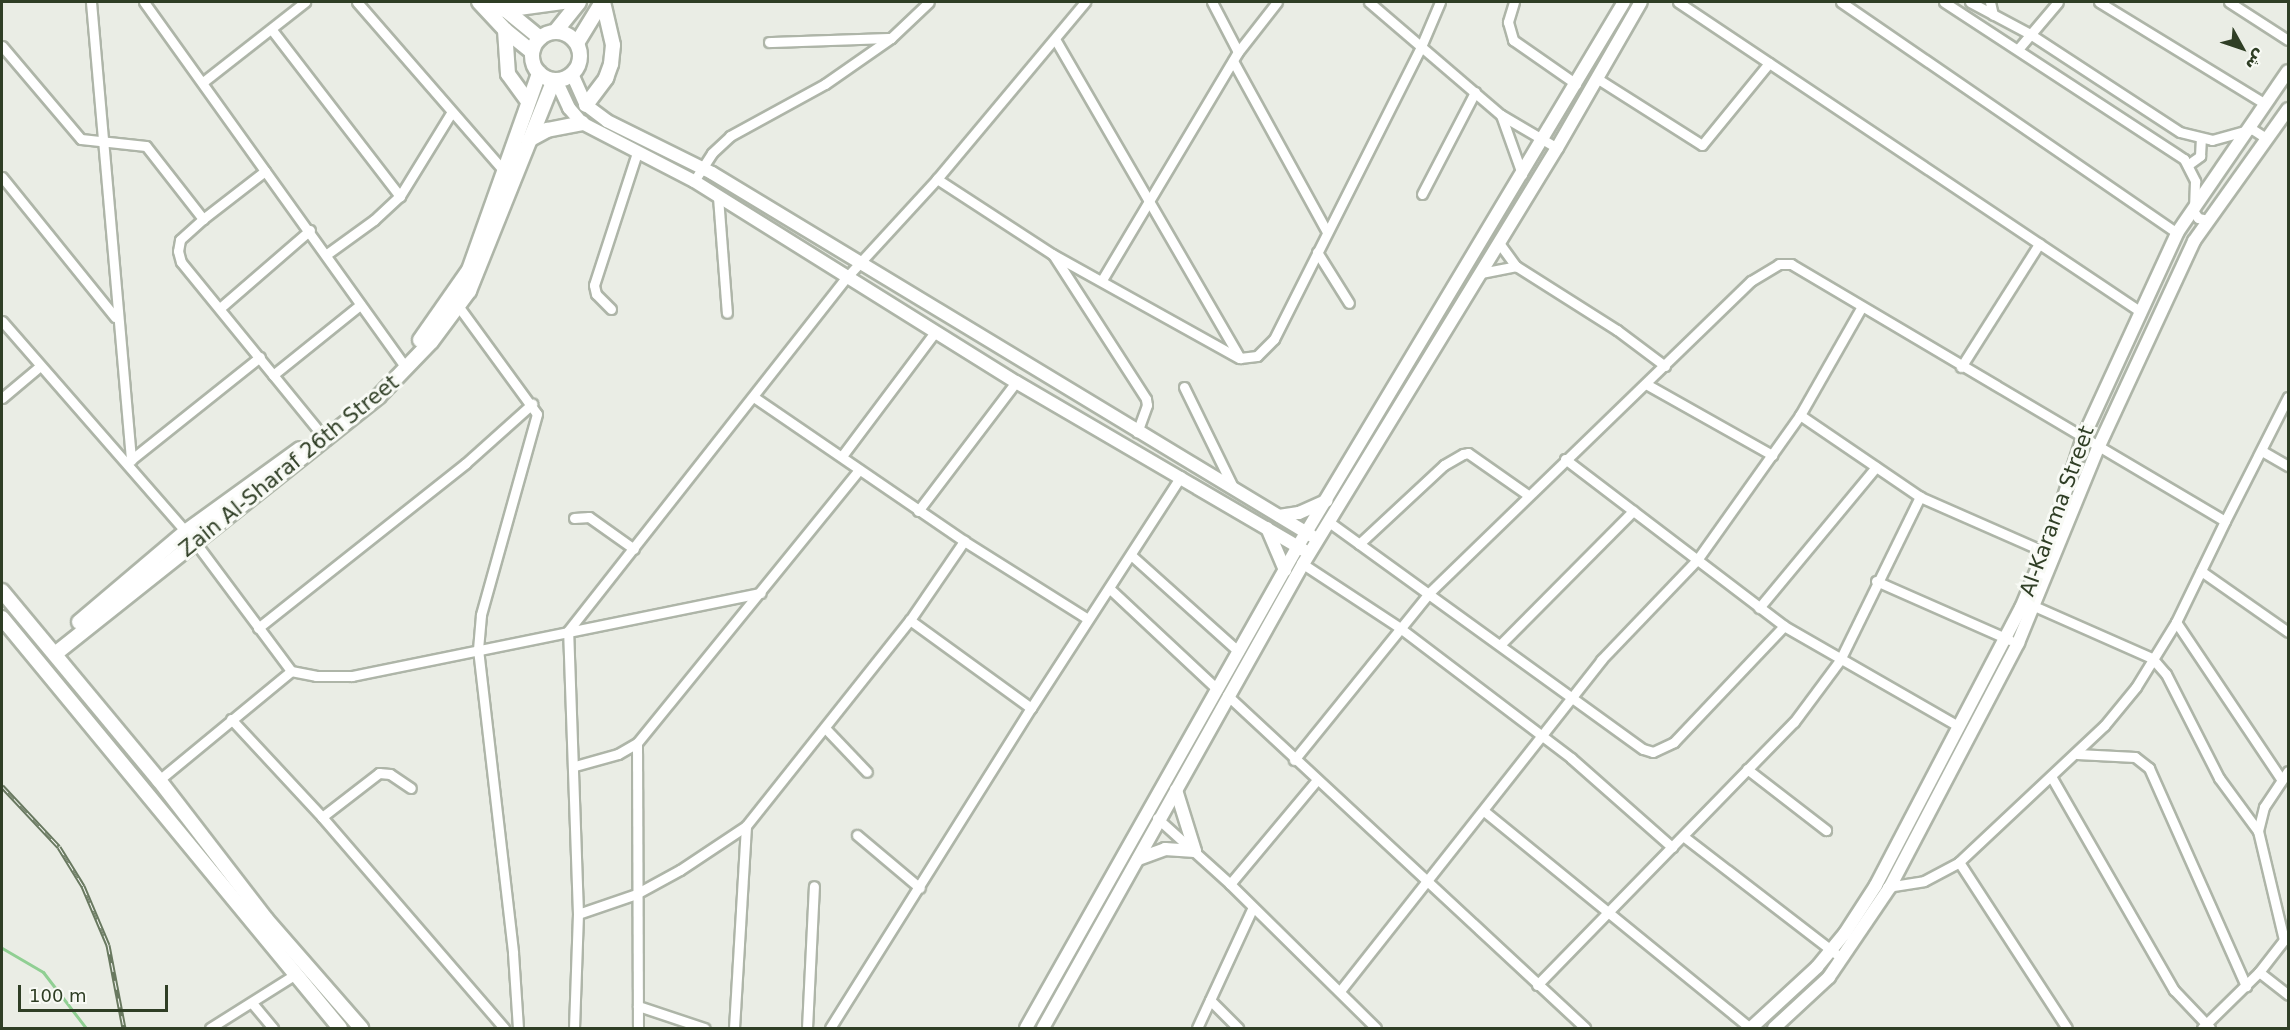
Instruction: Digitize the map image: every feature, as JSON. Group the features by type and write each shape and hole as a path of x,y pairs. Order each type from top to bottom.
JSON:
{"main road":[{"path":"479,2 505,30 532,52 539,73 555,80 572,74 580,62 577,43 602,2"},
{"path":"500,6 564,2"},
{"path":"555,32 579,2"},
{"path":"586,105 611,64 613,45 602,2"},
{"path":"500,6 540,38"},
{"path":"505,30 508,74 528,102"},
{"path":"532,52 540,38 555,32 563,33 577,43"},
{"name":"Zain Al-Sharaf 26th Street","path":"323,437 402,362 456,303 539,73"},
{"name":"Zain Al-Sharaf 26th Street","path":"52,651 190,538 396,381 478,273 529,140 555,80"},
{"path":"529,140 547,130 582,123"},
{"path":"2,591 159,780 187,831 294,975 340,1029"},
{"path":"2,618 361,1029"}],"street":[{"path":"91,2 128,462"},
{"path":"144,2 310,230 360,305 402,362"},
{"path":"203,82 305,2"},
{"path":"357,2 451,113 505,172"},
{"path":"694,181 701,167 730,136 825,84 891,38 929,2"},
{"path":"574,1029 578,914 575,766 568,631 754,398 846,278 937,178 1085,2"},
{"path":"1212,2 1238,52"},
{"path":"1102,280 1238,52 1277,2"},
{"path":"1369,2 1420,49 1502,115 1557,148"},
{"path":"937,178 1052,254 1240,358 1257,356 1267,349 1420,49 1440,2"},
{"path":"1514,2 1508,29 1513,40 1576,84"},
{"path":"1043,1029 1176,790 1239,652 1298,546 1624,2"},
{"path":"1026,1029 1148,810 1329,522 1481,273 1598,80 1641,2"},
{"path":"1678,2 2138,310"},
{"path":"1841,2 2177,232"},
{"path":"1944,2 2019,48 2189,164 2195,181 2196,215 2208,220"},
{"path":"1970,2 2030,34 2180,132 2201,139 2223,140 2256,129 2265,138"},
{"path":"1990,2 1993,15"},
{"path":"2019,48 2058,2"},
{"path":"2099,2 2264,103"},
{"path":"2229,2 2289,40"},
{"path":"272,30 400,196"},
{"path":"769,42 891,38"},
{"path":"1055,39 1240,358"},
{"path":"2,46 81,139 146,146 203,219"},
{"path":"1233,61 1327,232"},
{"path":"1598,80 1702,145 1769,63"},
{"name":"Al-Karama Street","path":"1751,1029 1773,1011 1832,951 1876,885 1956,725 2004,638 2045,552 2082,440 2138,310 2177,232 2264,103 2289,71"},
{"path":"572,74 586,105 607,121 701,167 859,265 1233,487 1317,541"},
{"path":"555,80 569,108 582,123 694,181 1016,382 1298,546 1306,559 1598,779 1672,847"},
{"path":"1422,194 1475,92"},
{"name":"Al-Karama Street","path":"1778,1026 1843,959 1890,887 2018,643 2098,448 2164,303 2208,220 2265,138 2289,109"},
{"path":"327,254 400,196 451,113"},
{"path":"1502,115 1522,174"},
{"path":"2189,164 2200,156 2201,139"},
{"path":"611,309 596,294 594,285 637,153"},
{"path":"265,171 203,219 180,240 178,251 181,262 323,437"},
{"path":"2,177 116,318"},
{"path":"718,197 727,313"},
{"path":"220,308 310,230"},
{"path":"1498,243 1516,266 1665,366"},
{"path":"1961,367 2039,244"},
{"path":"1317,252 1349,303"},
{"path":"1052,254 1146,399 1147,405 1137,432"},
{"path":"1294,760 1429,593 1751,280 1779,264 1791,264 2082,440 2225,521"},
{"path":"1481,273 1516,266"},
{"path":"456,303 532,404 537,420 481,615 478,649 513,953 518,1029"},
{"path":"273,375 360,305"},
{"path":"1340,991 1484,811 1571,696 1625,633 1697,560 1800,415 1862,308"},
{"path":"2,321 39,366 128,462 190,538 291,671 316,676 352,676 760,593"},
{"path":"842,456 935,332"},
{"path":"128,462 260,357"},
{"path":"2,398 39,366"},
{"path":"918,512 1016,382"},
{"path":"1646,384 1772,456"},
{"path":"1184,387 1233,487"},
{"path":"1876,885 1890,887 1924,881 1959,862 2077,754 2136,687 2175,622 2289,397"},
{"path":"754,398 842,456 918,512 1088,619"},
{"path":"258,628 466,463 532,404"},
{"path":"1800,415 1920,497 2045,552"},
{"path":"2262,450 2289,466"},
{"path":"1359,544 1444,465 1463,454 1468,453 1528,495"},
{"path":"1565,459 1784,626 1956,725"},
{"path":"1759,608 1876,467"},
{"path":"575,766 618,754 637,743 859,470"},
{"path":"830,1029 1031,708 1181,476"},
{"path":"1537,986 1606,910 1683,837 1794,722 1840,660 1876,581 1920,497"},
{"path":"1279,516 1299,513 1327,501"},
{"path":"1500,645 1633,511"},
{"path":"574,518 589,517 634,549"},
{"path":"1329,522 1643,749 1659,752 1674,742 1731,685 1784,626"},
{"path":"1267,527 1285,570"},
{"path":"578,914 636,894 716,849 746,826 826,729 910,620 963,541"},
{"path":"1131,555 1239,652"},
{"path":"2201,571 2289,632"},
{"path":"1876,581 2018,643"},
{"path":"1109,588 1585,1029"},
{"path":"2034,606 2152,658 2166,674 2219,778 2258,831"},
{"path":"910,620 1031,708"},
{"path":"2175,622 2281,779"},
{"path":"159,780 291,671"},
{"path":"231,719 322,817 504,1029"},
{"path":"826,729 867,772"},
{"path":"637,743 638,1029"},
{"path":"2077,754 2135,757 2149,768 2246,986"},
{"path":"1747,769 1826,830"},
{"path":"2052,778 2174,990 2206,1028 2259,972 2286,937 2258,831 2259,819 2281,779 2289,771"},
{"path":"322,817 379,773 390,774 411,788"},
{"path":"1230,884 1316,781"},
{"path":"1176,790 1195,851"},
{"path":"1148,810 1230,884 1376,1029"},
{"path":"1484,811 1751,1029"},
{"path":"734,1029 746,826"},
{"path":"857,835 920,888"},
{"path":"1683,837 1843,959"},
{"path":"1138,859 1165,849 1195,851"},
{"path":"1959,862 2067,1029"},
{"path":"807,1029 814,886"},
{"path":"1197,1029 1253,907"},
{"path":"2259,972 2289,995"},
{"path":"210,1029 294,975"},
{"path":"1210,1000 1239,1029"},
{"path":"252,1003 273,1029"},
{"path":"638,1006 704,1029"},
{"path":"1773,1011 1778,1026"}],"waterway":[{"path":"2,948 43,972 86,1028"}],"railway":[{"path":"2,786 59,847 83,886 108,945 124,1028"}]}
